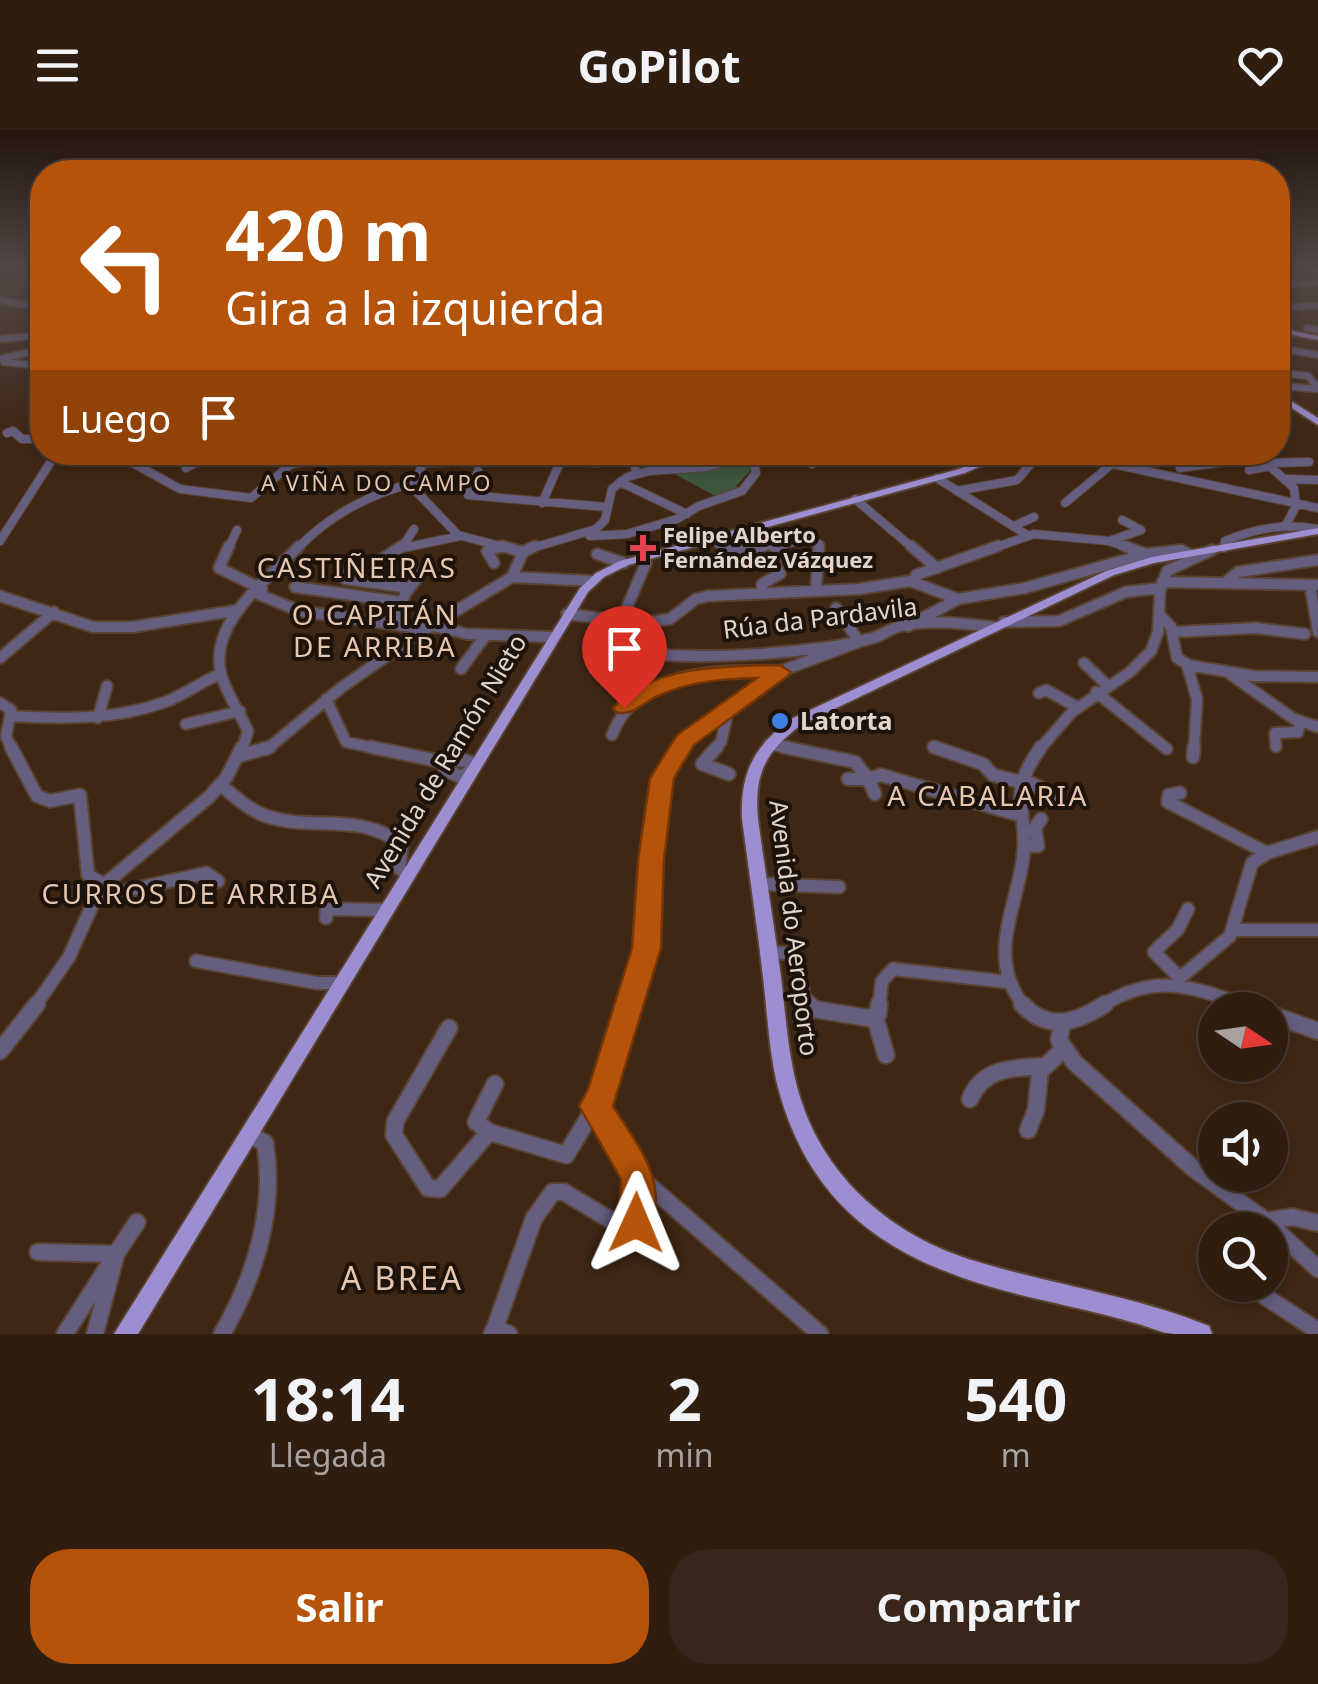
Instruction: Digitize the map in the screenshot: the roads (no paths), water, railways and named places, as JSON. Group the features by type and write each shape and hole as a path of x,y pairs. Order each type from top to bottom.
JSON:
{"main road":[{"path":"1290,331 1318,335"},
{"path":"1290,404 1318,422"},
{"name":"Avenida de Ramón Nieto","path":"125,1334 469,770 592,581 640,558 974,465"},
{"path":"769,744 814,712 1110,573 1318,530"},
{"name":"Avenida do Aeroporto","path":"769,744 754,767 748,796 786,1078 797,1118 821,1167 858,1209 888,1233 933,1258 1007,1281 1124,1307 1201,1334"}],"street":[{"path":"1307,328 1318,335"},
{"path":"3,359 0,341 30,337"},
{"path":"1290,350 1318,355"},
{"path":"3,359 30,353"},
{"path":"3,359 30,364"},
{"path":"1290,374 1308,376 1318,388"},
{"path":"1290,387 1318,388"},
{"path":"7,433 13,431 30,438"},
{"path":"1290,460 1310,462"},
{"path":"0,541 50,465"},
{"path":"136,465 180,490 251,498 288,465"},
{"path":"186,468 191,465"},
{"path":"420,465 413,488 442,523 460,536 523,552 551,541 628,534"},
{"path":"542,503 559,465"},
{"path":"635,465 636,473"},
{"path":"581,536 605,524 612,489 636,473 716,465"},
{"path":"624,563 598,551 603,543 742,490 756,473 754,465"},
{"path":"957,491 1012,484 1032,472 1035,465"},
{"path":"1065,502 1111,465"},
{"path":"1117,465 1318,508"},
{"path":"1248,470 1253,465"},
{"path":"1269,465 1288,479 1296,491 1296,503 1287,523"},
{"path":"478,471 468,495 606,507"},
{"path":"936,478 1027,535"},
{"path":"1288,479 1318,480"},
{"path":"620,482 687,514"},
{"path":"1,1048 72,953 100,890 221,786 238,756 248,732 220,674 220,640 240,610 313,532 381,492 414,483"},
{"path":"855,500 936,568"},
{"path":"1014,526 1034,517"},
{"path":"1109,540 1141,530 1122,520"},
{"path":"1318,530 1287,523 1234,537 1218,549 1172,567 1161,585 1157,637 1149,654 1076,706 1050,734 1021,780 1020,815 1025,845 1002,940 1008,982 1031,1014 1062,1024 1082,1018 1133,987 1180,981 1216,951 1232,930 1252,863 1267,853 1318,837"},
{"path":"378,562 403,546 414,528"},
{"path":"236,530 219,568 291,610 446,631 553,637"},
{"path":"916,575 1027,535 1109,540 1146,554"},
{"path":"403,546 450,541 460,536"},
{"name":"Avenida de Ramón Nieto","path":"709,538 728,552 770,545 779,549 774,563 780,574 762,584 762,593"},
{"path":"782,544 803,540 819,544 816,589"},
{"path":"494,563 487,551 504,546"},
{"path":"908,626 958,599 1024,588 1146,554 1181,550 1188,554"},
{"path":"512,577 523,552"},
{"path":"621,624 646,563 640,558"},
{"path":"1226,582 1238,572 1318,560"},
{"path":"396,622 402,602 420,573"},
{"path":"345,575 344,579 409,588"},
{"path":"238,756 268,749 326,700 430,627 512,577 592,581"},
{"path":"567,614 621,624 670,619 702,596 860,590 910,581 958,599"},
{"name":"Rúa da Pardavila","path":"621,624 620,650 636,655 702,654 862,640 908,626 1061,620 1116,594 1161,585 1314,585"},
{"path":"1314,585 1318,632"},
{"path":"295,587 402,602"},
{"path":"0,596 82,625 114,628 240,610"},
{"path":"495,1084 476,1122 489,1132 561,1156 571,1149 603,1094 646,948 651,860 662,778 685,740 780,672 862,644 836,608"},
{"path":"0,658 54,612"},
{"path":"1159,614 1174,632 1177,658 1187,666 1240,678 1300,721 1318,727"},
{"path":"1174,632 1256,628 1305,634"},
{"path":"461,669 486,634"},
{"path":"1084,663 1102,689 1167,749"},
{"path":"1187,666 1254,676 1318,677"},
{"path":"1187,666 1197,699 1194,757"},
{"path":"612,735 624,708 666,684 725,670 780,672"},
{"path":"11,716 98,718 168,701 199,681 220,674"},
{"path":"98,718 107,686"},
{"path":"1038,693 1046,690 1076,706"},
{"path":"326,700 346,742 469,770"},
{"path":"0,703 10,707 6,737 37,796 50,800 77,794 81,797 88,875 100,890"},
{"path":"186,724 240,711"},
{"path":"721,714 726,720 724,736 702,764 729,774"},
{"path":"1276,747 1275,734 1298,732 1300,721"},
{"path":"769,744 855,762 876,794"},
{"path":"934,747 984,764 994,775 1021,780 1056,795"},
{"path":"848,779 881,775 1020,815"},
{"path":"221,786 257,813 276,819 356,822 377,828 402,845 399,868 408,875"},
{"path":"1180,794 1169,796 1168,802 1267,853"},
{"path":"1025,845 1038,846 1035,828 1041,819"},
{"path":"100,890 206,873 218,881"},
{"path":"759,884 811,889 838,887"},
{"path":"326,918 327,909 386,910"},
{"path":"1188,909 1178,928 1154,952 1180,981 1209,992"},
{"path":"1232,930 1318,930"},
{"path":"768,952 795,954 804,996 813,1009 875,1017"},
{"path":"196,961 317,983 342,983"},
{"path":"886,1055 875,1017 882,981 893,970 1008,982"},
{"path":"1288,1020 1318,1031"},
{"path":"1062,1024 1058,1040 1063,1050 1194,1169 1255,1212"},
{"path":"449,1028 428,1070 402,1106 394,1135 428,1188 434,1190 457,1173 489,1132"},
{"path":"1028,1130 1036,1110 1035,1088 1044,1066 1063,1050"},
{"path":"970,1100 972,1090 994,1070 1044,1066"},
{"path":"595,1106 638,1176 820,1334"},
{"path":"222,1334 246,1286 271,1176 265,1143 249,1136"},
{"path":"498,1332 534,1218 553,1192 564,1192 627,1230 636,1223 638,1176"},
{"path":"1288,1218 1318,1223"},
{"path":"65,1334 137,1222"},
{"path":"1288,1240 1318,1268"},
{"path":"38,1252 116,1254"},
{"path":"95,1334 116,1254"},
{"path":"1274,1302 1318,1331"}],"place":[{"name":"Felipe Alberto Fernández Vázquez","path":"643,548"},
{"name":"Latorta","path":"780,721"}],"district":[{"name":"A VIÑA DO CAMPO","path":"377,483"},
{"name":"CASTIÑEIRAS","path":"357,568"},
{"name":"O CAPITÁN DE ARRIBA","path":"375,631"},
{"name":"A CABALARIA","path":"988,796"},
{"name":"CURROS DE ARRIBA","path":"191,894"},
{"name":"A BREA","path":"402,1279"}]}
